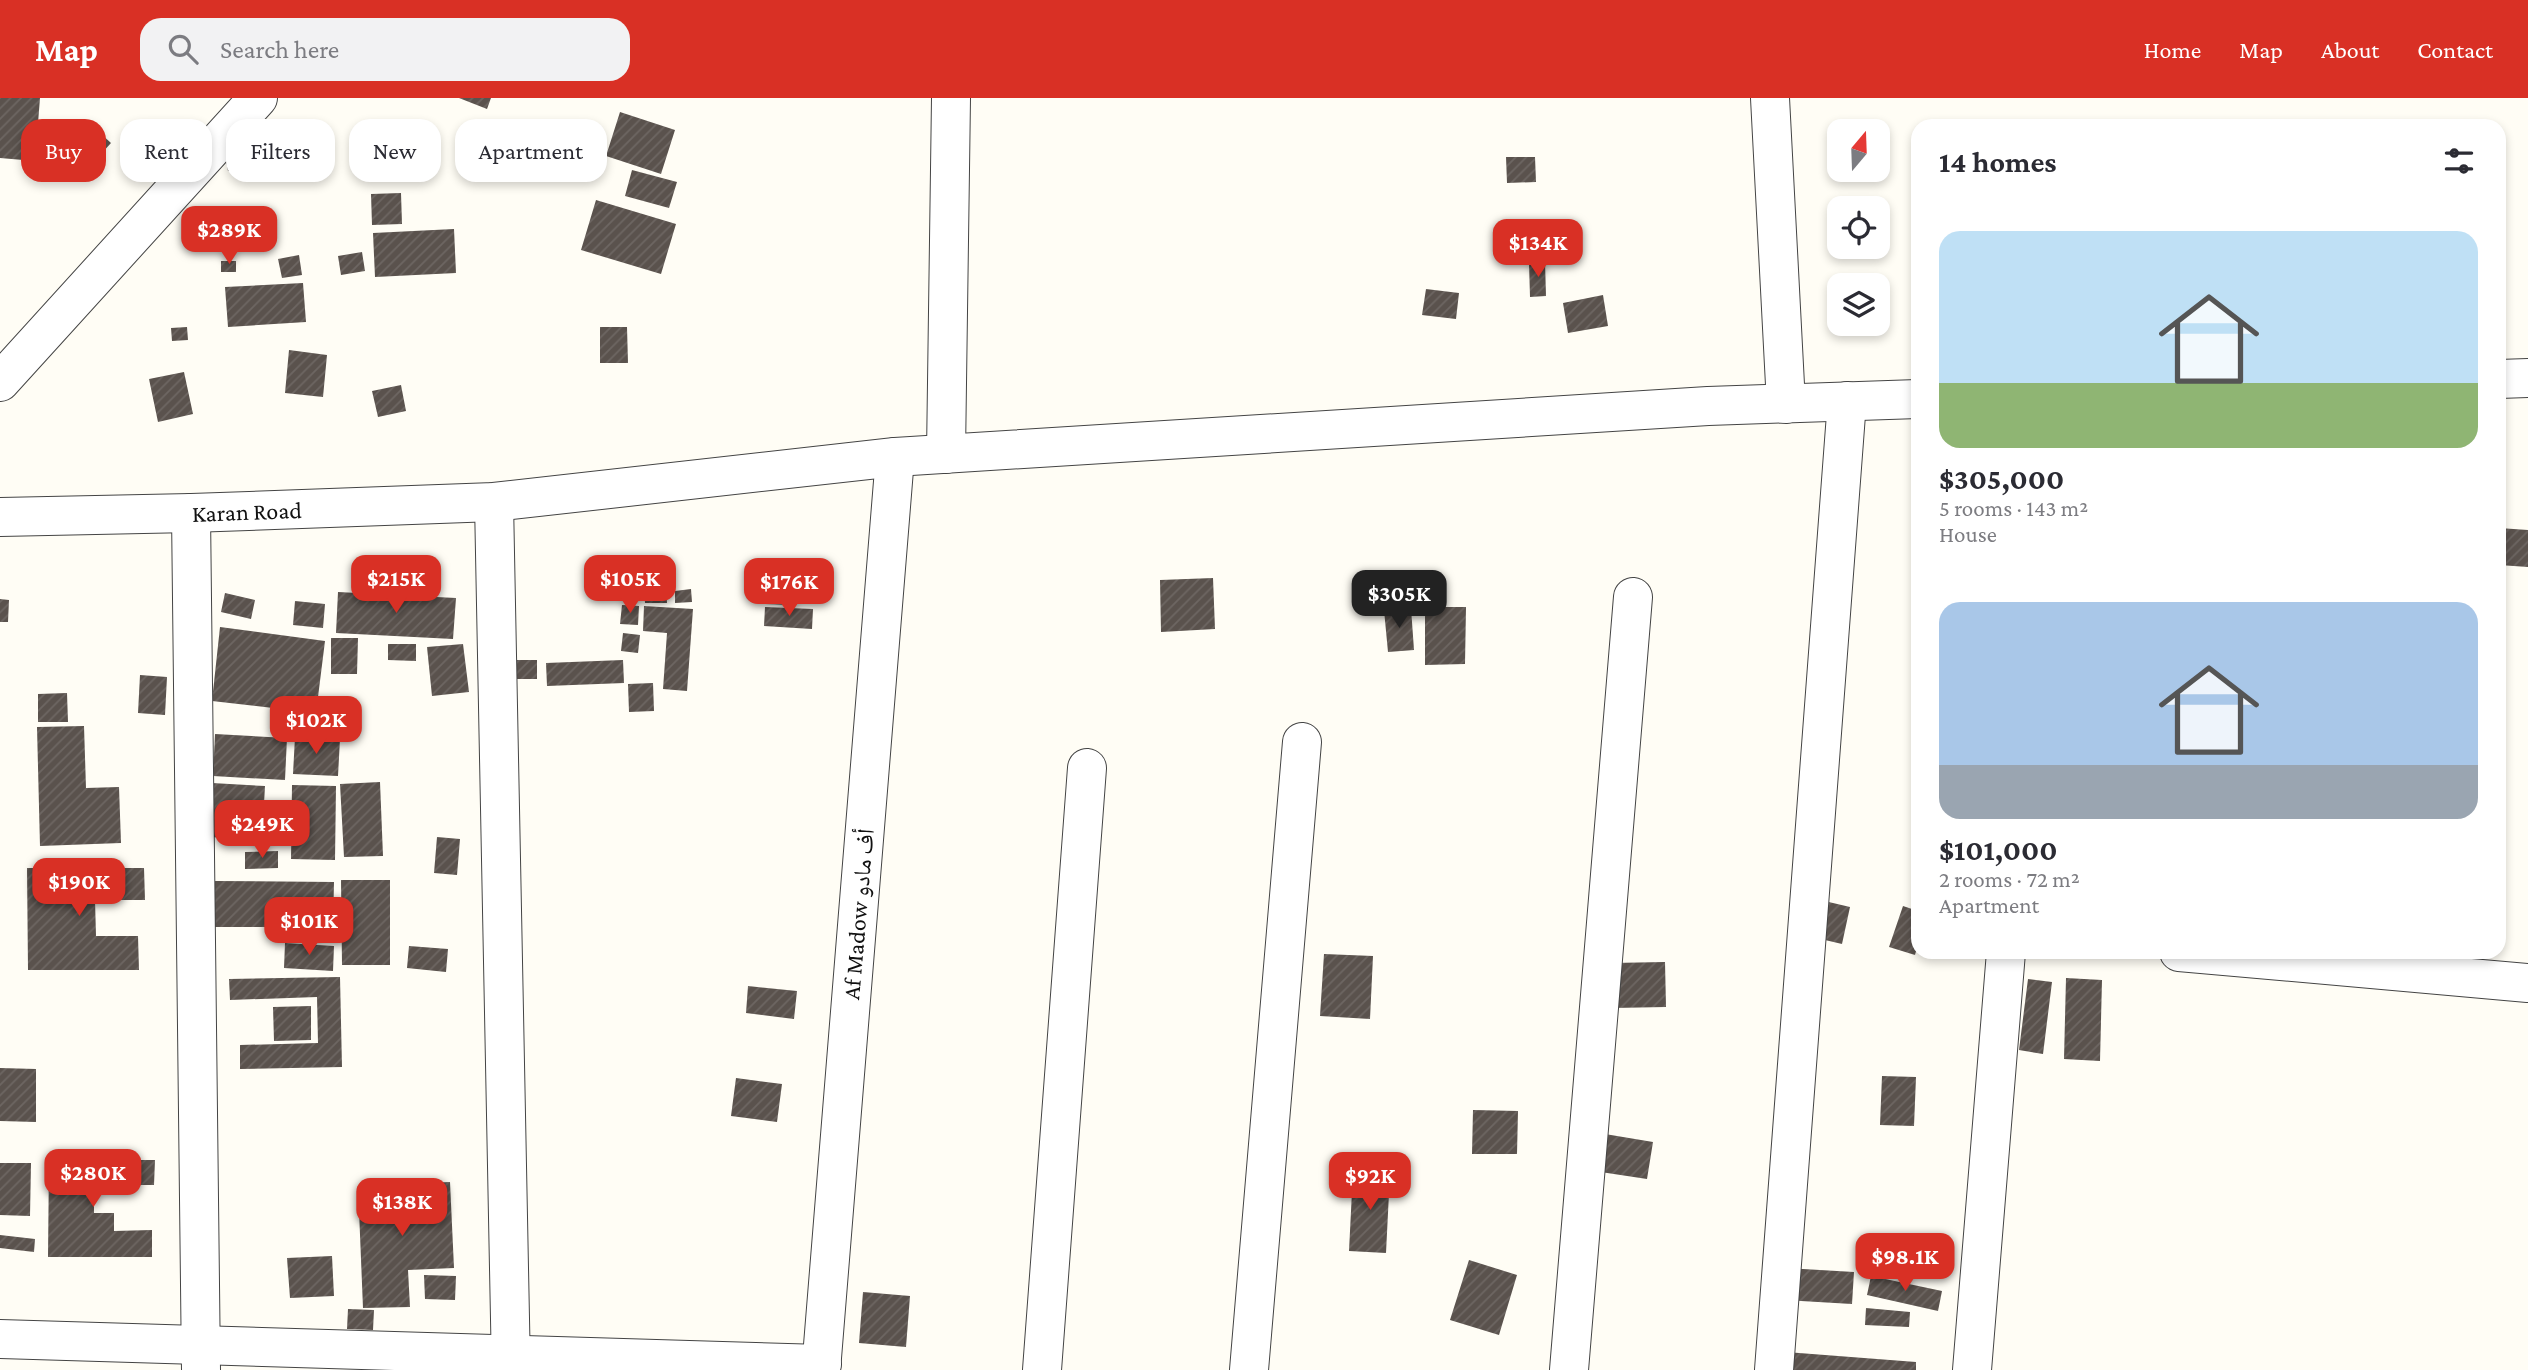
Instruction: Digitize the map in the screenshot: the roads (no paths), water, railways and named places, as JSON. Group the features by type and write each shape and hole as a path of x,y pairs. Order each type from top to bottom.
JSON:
{"street":[{"path":"0,382 258,98"},
{"path":"946,454 951,98"},
{"path":"1770,98 1786,404"},
{"path":"2506,379 2528,378"},
{"name":"Karan Road","path":"0,517 494,502 895,457 1708,406 1911,399"},
{"path":"1774,1370 1847,401"},
{"name":"Af Madow أف مادو","path":"821,1367 895,457"},
{"path":"494,502 511,1362"},
{"path":"191,513 202,1358"},
{"path":"1569,1370 1633,597"},
{"path":"1249,1370 1302,742"},
{"path":"1042,1370 1087,768"},
{"path":"1972,1370 2005,959"},
{"path":"2258,959 2528,983"},
{"path":"0,1339 202,1358 821,1367"}]}
